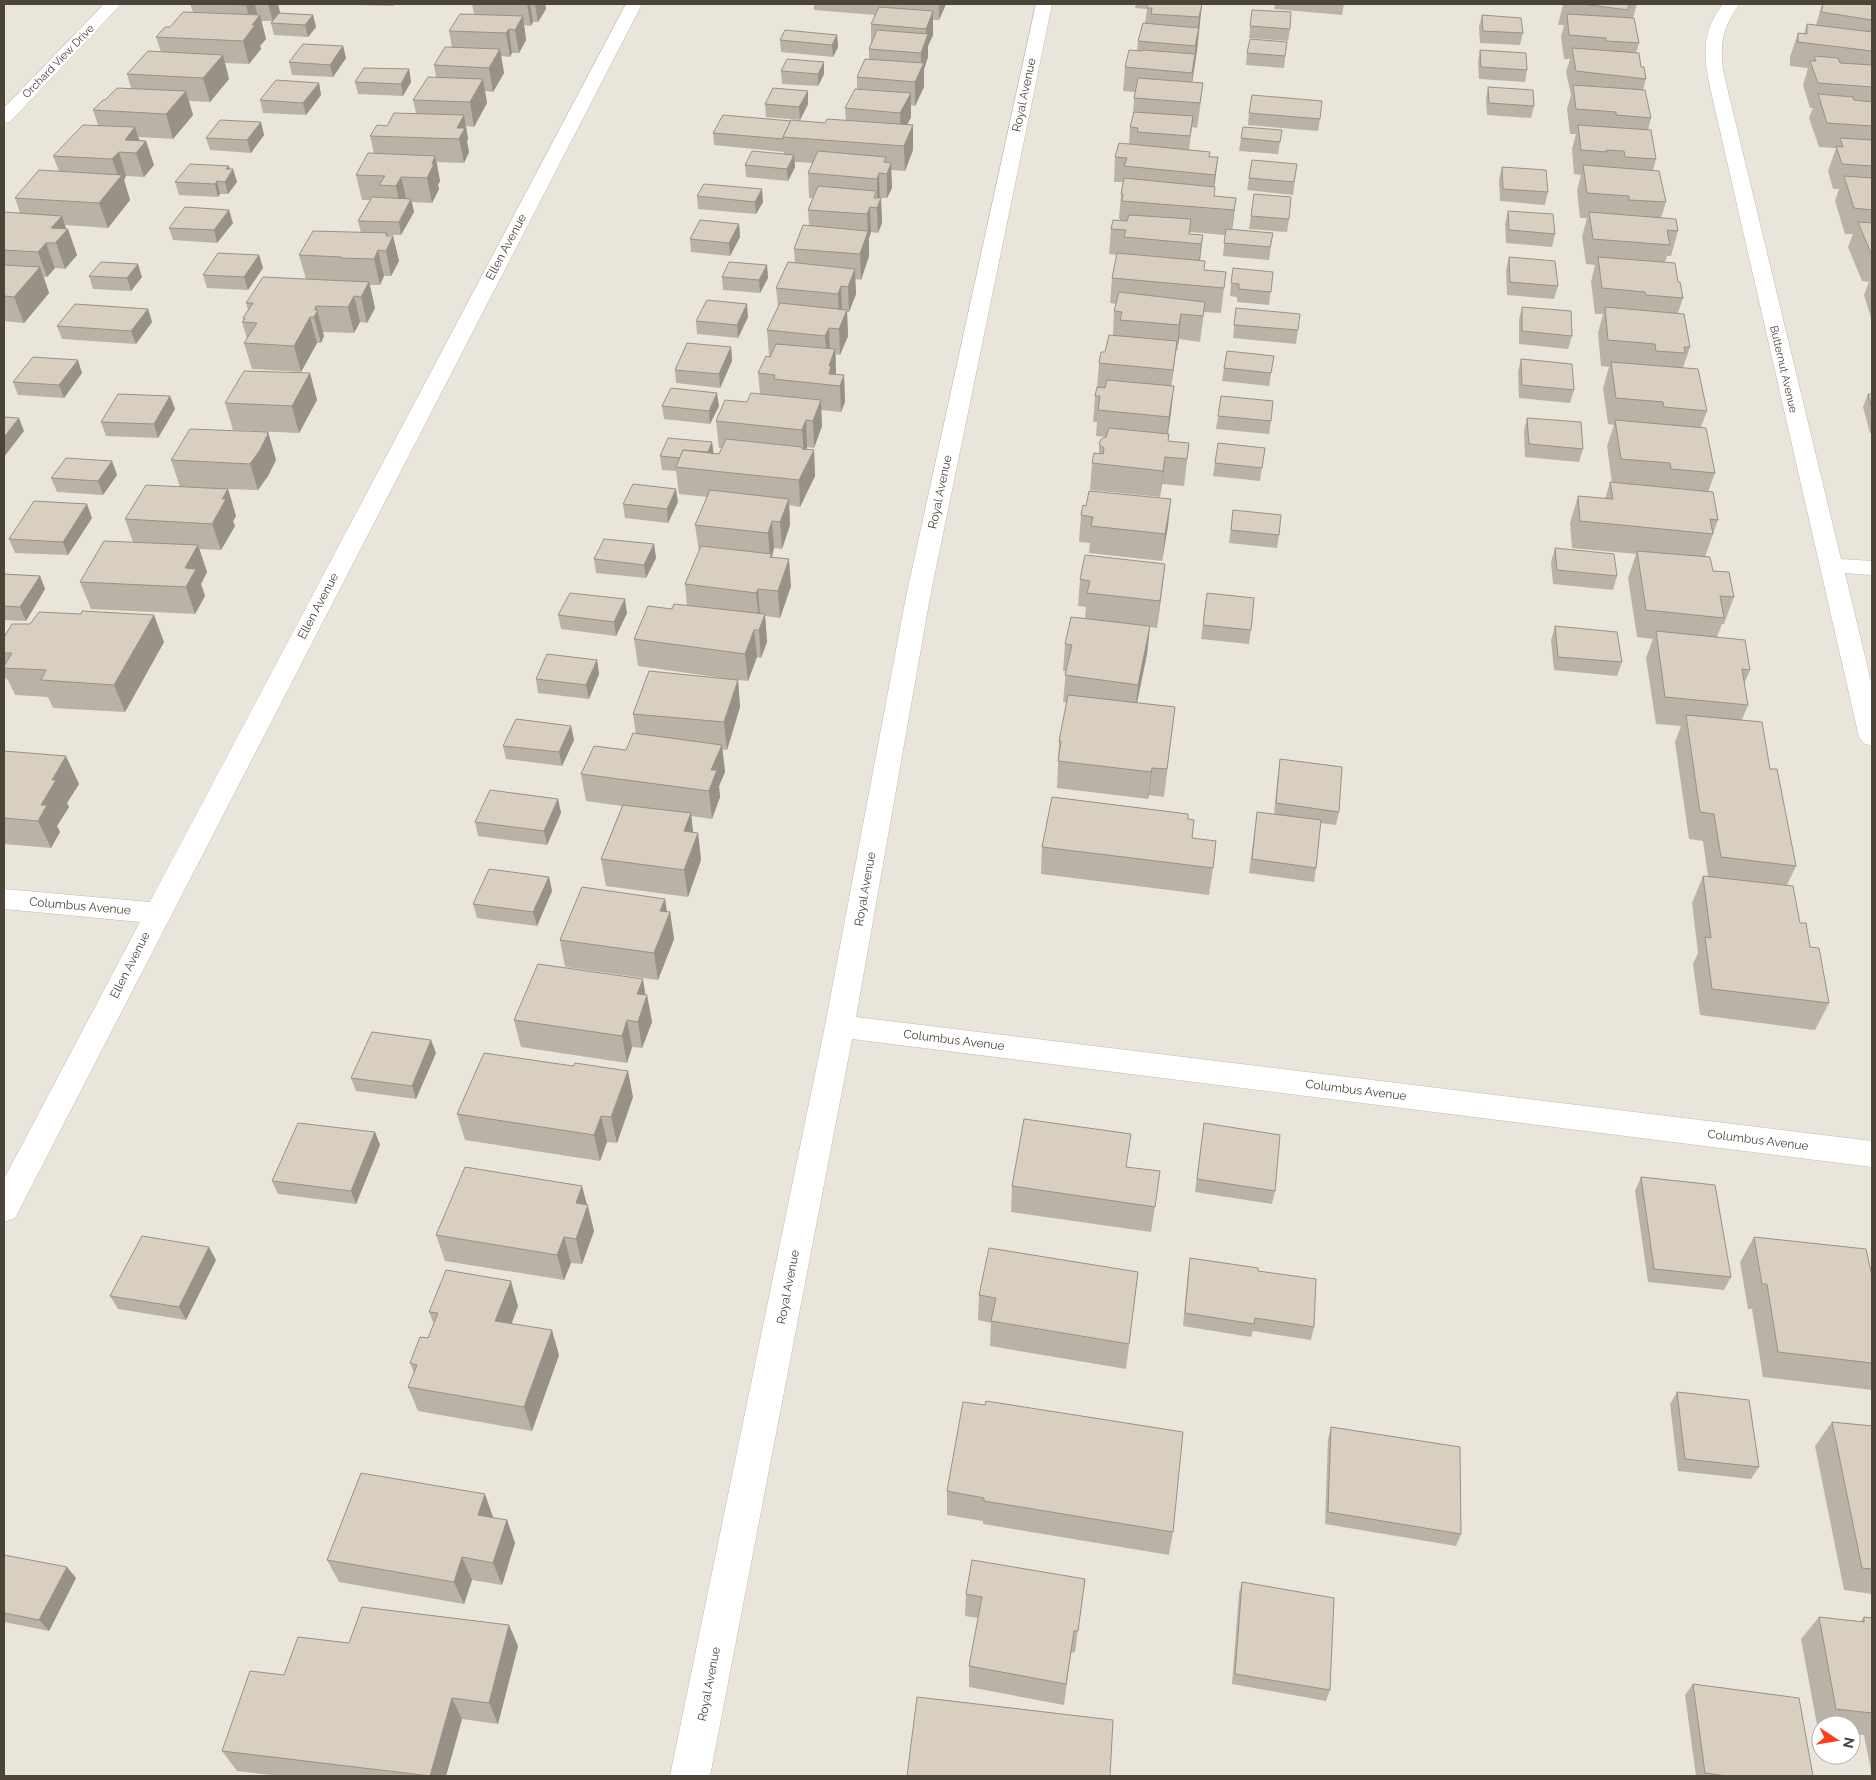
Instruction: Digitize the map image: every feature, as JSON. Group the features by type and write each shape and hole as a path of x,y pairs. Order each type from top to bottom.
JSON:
{"street":[{"name":"Orchard View Drive","path":"4,118 113,4"},
{"name":"Ellen Avenue","path":"4,1209 157,913 634,4"},
{"name":"Royal Avenue","path":"690,1776 840,1026 918,597 1044,4"},
{"name":"Butternut Avenue","path":"1730,4 1716,24 1712,40 1712,59 1872,737"},
{"path":"1831,565 1872,568"},
{"name":"Columbus Avenue","path":"4,899 157,913"},
{"name":"Columbus Avenue","path":"840,1026 1872,1154"}],"shaded area":[{"path":"4,4 1872,4 1872,1776 4,1776"}],"building":[{"path":"1147,4 1202,4 1199,17 1151,14 1152,8 1147,8"},
{"path":"1582,4 1629,4 1628,10"},
{"path":"1823,4 1872,4 1872,20 1821,12"},
{"path":"879,7 933,11 926,29 871,24"},
{"path":"1252,10 1291,12 1290,29 1250,26"},
{"path":"183,12 260,15 243,41 156,37 165,27 170,27"},
{"path":"279,13 313,15 305,25 271,23"},
{"path":"460,14 523,16 515,30 509,29 506,33 449,31"},
{"path":"1567,14 1634,18 1639,43 1606,41 1606,38 1569,35"},
{"path":"1482,15 1521,18 1523,33 1483,31"},
{"path":"1143,23 1199,28 1195,46 1138,41"},
{"path":"1807,24 1872,32 1872,51 1798,42 1798,33 1807,34"},
{"path":"785,30 837,35 832,45 780,40"},
{"path":"877,30 928,34 921,53 869,49"},
{"path":"1250,39 1287,42 1285,56 1247,53"},
{"path":"303,44 343,46 330,65 289,62"},
{"path":"445,47 500,49 489,68 434,65"},
{"path":"1572,48 1639,53 1641,67 1644,67 1646,79 1576,71"},
{"path":"1129,50 1195,54 1192,73 1125,67"},
{"path":"1480,50 1526,53 1527,70 1481,67"},
{"path":"148,51 223,55 203,78 127,74"},
{"path":"1814,56 1838,58 1840,63 1872,65 1872,87 1818,83 1810,61 1816,61"},
{"path":"787,59 824,62 818,74 781,71"},
{"path":"865,59 924,63 915,82 857,77"},
{"path":"364,68 409,69 401,84 355,82"},
{"path":"428,77 483,79 470,102 413,100"},
{"path":"1138,78 1203,83 1200,103 1134,98"},
{"path":"276,80 319,83 303,103 260,100"},
{"path":"1573,85 1645,90 1651,118 1616,115 1616,112 1576,109"},
{"path":"1488,87 1533,90 1534,106 1489,103"},
{"path":"117,88 186,91 166,114 93,110"},
{"path":"773,88 808,91 799,107 765,104"},
{"path":"855,89 911,93 900,113 845,108"},
{"path":"1818,94 1853,97 1854,100 1872,102 1872,126 1827,123"},
{"path":"1252,95 1322,101 1320,119 1249,113"},
{"path":"1134,112 1193,116 1190,136 1137,132 1138,128 1130,127"},
{"path":"394,113 464,115 457,128 465,128 459,139 370,136 377,125 387,126"},
{"path":"723,115 791,121 783,139 713,133"},
{"path":"827,119 913,125 904,146 783,137 791,120 825,123"},
{"path":"220,120 261,122 247,140 206,138"},
{"path":"83,125 135,127 125,140 146,141 136,153 119,152 112,159 53,156"},
{"path":"1578,125 1651,130 1656,159 1625,157 1624,151 1581,150"},
{"path":"1243,127 1282,130 1280,142 1241,138"},
{"path":"1840,138 1872,140 1872,166 1842,164 1836,146 1843,147"},
{"path":"1119,143 1210,152 1209,157 1218,157 1215,175 1124,166 1127,158 1115,157"},
{"path":"752,151 794,155 787,169 745,165"},
{"path":"818,151 886,157 884,162 891,163 887,174 879,173 877,179 808,173"},
{"path":"368,153 435,156 432,164 434,164 427,178 401,177 396,186 379,185 385,176 356,175"},
{"path":"1252,160 1297,164 1294,182 1249,178"},
{"path":"190,164 229,166 226,169 233,169 225,182 217,181 215,184 175,182"},
{"path":"1583,165 1659,171 1666,202 1629,200 1629,196 1587,193"},
{"path":"1502,167 1546,170 1548,192 1503,189"},
{"path":"39,170 122,175 99,203 15,198"},
{"path":"1844,176 1872,178 1872,210 1854,208"},
{"path":"1124,178 1215,187 1214,196 1236,198 1234,210 1122,201 1123,194 1121,194"},
{"path":"704,184 762,189 755,202 697,196"},
{"path":"818,186 876,191 874,198 881,198 877,208 870,207 867,214 808,210"},
{"path":"1254,194 1291,197 1289,219 1251,216"},
{"path":"372,197 411,199 399,222 358,221"},
{"path":"185,207 229,210 214,230 169,228"},
{"path":"1508,211 1553,214 1555,234 1509,230"},
{"path":"4,212 62,216 51,228 68,229 55,243 46,243 38,252 4,250"},
{"path":"1589,212 1676,219 1678,231 1667,230 1670,245 1593,239"},
{"path":"1129,215 1191,219 1189,234 1203,235 1201,244 1124,237 1126,230 1111,229 1113,220 1127,221"},
{"path":"700,220 739,224 729,243 690,239"},
{"path":"1858,222 1872,223 1872,256"},
{"path":"803,225 868,231 860,254 794,249"},
{"path":"1226,229 1273,233 1270,247 1224,243"},
{"path":"313,231 387,233 386,236 393,236 386,251 378,250 374,259 299,255"},
{"path":"218,253 259,255 244,277 203,275"},
{"path":"1117,253 1205,261 1204,270 1226,272 1224,288 1112,278"},
{"path":"1509,257 1555,261 1558,286 1510,282"},
{"path":"1598,257 1675,263 1683,298 1646,295 1645,292 1602,288"},
{"path":"101,262 138,264 127,278 89,276"},
{"path":"729,262 767,265 759,280 722,277"},
{"path":"788,262 855,269 848,287 841,286 838,294 776,288"},
{"path":"4,265 40,267 14,297 4,296"},
{"path":"1233,268 1273,272 1271,292 1239,289 1239,284 1231,283"},
{"path":"263,277 369,282 361,297 354,296 348,307 316,306 315,310 318,310 314,317 310,317 294,346 244,343 257,323 242,322 253,303 246,303"},
{"path":"1119,292 1205,302 1203,316 1181,314 1179,325 1120,320 1122,312 1114,311"},
{"path":"707,300 747,304 737,325 696,321"},
{"path":"780,303 847,310 839,329 829,328 825,336 767,330"},
{"path":"75,304 148,309 131,331 57,326"},
{"path":"1522,307 1571,311 1572,336 1522,331"},
{"path":"1605,307 1684,314 1690,347 1684,347 1685,353 1656,351 1655,344 1608,340"},
{"path":"1236,308 1300,314 1298,330 1234,325"},
{"path":"1109,335 1177,341 1173,370 1099,363 1101,352 1105,352"},
{"path":"687,343 731,347 719,374 675,370"},
{"path":"776,344 835,349 829,366 831,366 829,374 844,375 840,386 774,379 775,375 758,373 766,356 770,357"},
{"path":"1227,351 1274,356 1271,373 1224,368"},
{"path":"33,357 78,360 59,385 13,382"},
{"path":"1521,359 1572,364 1574,390 1522,385"},
{"path":"1611,362 1698,369 1707,411 1664,407 1663,402 1616,398"},
{"path":"244,371 310,373 292,406 225,403"},
{"path":"1107,380 1174,386 1169,417 1098,410 1100,396 1095,396 1097,387 1105,388"},
{"path":"671,388 717,393 709,411 662,406"},
{"path":"751,393 821,400 813,421 806,420 802,430 716,421 725,400 747,402"},
{"path":"118,394 170,396 154,424 101,422"},
{"path":"1868,394 1872,394 1872,408"},
{"path":"1221,396 1273,401 1271,421 1218,416"},
{"path":"4,417 19,418 4,437"},
{"path":"1527,418 1581,422 1583,449 1529,444"},
{"path":"1615,420 1706,428 1715,473 1671,469 1670,463 1621,459"},
{"path":"1109,428 1169,434 1168,441 1189,443 1187,459 1165,457 1163,471 1092,463 1094,453 1103,454 1104,448 1099,444 1101,439 1106,437"},
{"path":"190,429 268,432 268,434 250,464 171,460"},
{"path":"668,438 712,442 708,452 683,450 680,458 660,456"},
{"path":"726,439 814,450 799,480 676,467 683,450 719,454"},
{"path":"1218,443 1265,448 1262,468 1215,463"},
{"path":"66,458 112,461 98,481 51,478"},
{"path":"1610,482 1713,492 1718,520 1710,519 1713,534 1580,521 1578,496 1613,499"},
{"path":"633,484 676,489 667,509 623,504"},
{"path":"146,485 228,489 222,499 226,499 212,524 125,519"},
{"path":"710,490 789,499 780,522 772,521 768,533 695,525"},
{"path":"1089,491 1171,499 1165,534 1091,526 1093,517 1081,515 1083,505 1086,506"},
{"path":"34,501 87,504 63,542 9,539"},
{"path":"1233,510 1281,515 1279,535 1231,530"},
{"path":"604,539 654,544 644,565 594,559"},
{"path":"104,541 198,545 185,568 196,569 186,587 80,582"},
{"path":"701,546 772,554 770,557 789,559 778,591 758,589 756,593 685,584"},
{"path":"1555,548 1614,554 1617,576 1557,570"},
{"path":"1637,551 1710,557 1713,571 1729,572 1734,597 1720,596 1724,618 1646,610"},
{"path":"1085,555 1165,564 1160,601 1087,593 1090,581 1080,579"},
{"path":"4,574 40,576 20,607 4,606"},
{"path":"570,593 625,599 614,622 558,615"},
{"path":"1207,593 1254,598 1251,630 1203,625"},
{"path":"674,604 765,614 759,630 754,630 745,654 634,639 648,606 672,609"},
{"path":"82,611 154,615 114,685 41,680 46,670 4,668 12,653 4,653 4,637 12,624 30,624 39,612 81,614"},
{"path":"1071,617 1150,626 1138,685 1065,675 1072,645 1065,644"},
{"path":"1555,626 1617,632 1622,662 1558,657"},
{"path":"1656,631 1745,640 1750,670 1742,669 1748,705 1665,697"},
{"path":"547,654 597,660 586,685 536,679"},
{"path":"649,671 738,680 724,722 633,714"},
{"path":"1068,695 1175,707 1167,769 1152,768 1151,772 1058,761 1061,741 1059,741"},
{"path":"1686,715 1762,722 1770,769 1777,769 1796,866 1721,857 1714,814 1700,812"},
{"path":"516,719 571,726 559,752 503,746"},
{"path":"633,733 722,745 711,770 717,770 709,791 581,774 594,746 626,750"},
{"path":"4,751 66,756 52,780 56,780 41,805 47,805 38,821 4,818"},
{"path":"1280,759 1342,767 1339,812 1276,803"},
{"path":"490,790 558,799 544,831 475,822"},
{"path":"1052,797 1188,814 1188,819 1194,820 1192,838 1216,841 1213,868 1042,847"},
{"path":"623,805 691,813 684,831 698,833 684,870 601,859"},
{"path":"1257,812 1321,820 1316,868 1252,859"},
{"path":"489,869 549,877 533,912 473,904"},
{"path":"1703,876 1793,886 1800,923 1806,923 1810,947 1819,948 1829,1003 1712,989 1705,937 1711,938"},
{"path":"582,887 665,899 660,911 670,912 654,953 560,940"},
{"path":"538,964 643,979 637,994 647,995 638,1022 627,1020 622,1036 514,1020"},
{"path":"372,1032 431,1040 412,1086 351,1078"},
{"path":"484,1053 573,1066 575,1063 628,1071 611,1117 601,1116 594,1135 457,1114"},
{"path":"1024,1119 1131,1134 1126,1167 1160,1171 1155,1207 1012,1186"},
{"path":"298,1123 375,1132 351,1191 272,1181"},
{"path":"1204,1123 1280,1135 1275,1191 1197,1179"},
{"path":"465,1167 582,1186 576,1203 588,1205 576,1239 564,1237 557,1255 436,1235"},
{"path":"1641,1177 1715,1185 1731,1277 1654,1269"},
{"path":"142,1236 209,1247 179,1307 110,1296"},
{"path":"1754,1237 1866,1249 1872,1276 1872,1363 1778,1352 1767,1284 1762,1284"},
{"path":"989,1248 1138,1272 1129,1344 991,1321 996,1298 979,1295"},
{"path":"1190,1258 1258,1268 1258,1271 1316,1279 1314,1327 1255,1318 1254,1324 1185,1313"},
{"path":"446,1270 511,1281 495,1321 552,1330 524,1407 408,1387 417,1365 410,1363 420,1337 428,1338 438,1313 429,1312"},
{"path":"1677,1392 1749,1400 1759,1467 1685,1459"},
{"path":"986,1401 1183,1432 1173,1532 984,1501 984,1498 947,1491 963,1402 985,1405"},
{"path":"1832,1422 1872,1426 1872,1569 1862,1568"},
{"path":"1331,1427 1460,1447 1461,1534 1328,1512"},
{"path":"361,1473 485,1494 478,1515 507,1520 493,1563 462,1557 454,1582 327,1560"},
{"path":"4,1555 67,1567 39,1620 4,1613"},
{"path":"972,1560 1085,1579 1078,1631 1074,1631 1066,1684 969,1666 982,1597 966,1594"},
{"path":"1242,1582 1334,1598 1330,1690 1235,1674"},
{"path":"362,1607 509,1625 489,1703 452,1698 430,1776 222,1751 250,1671 284,1675 298,1637 349,1643"},
{"path":"1819,1617 1864,1622 1864,1617 1872,1618 1872,1713 1836,1709"},
{"path":"1693,1684 1799,1698 1813,1776 1727,1776 1705,1773"},
{"path":"917,1697 1113,1720 1110,1776 907,1776"}]}
